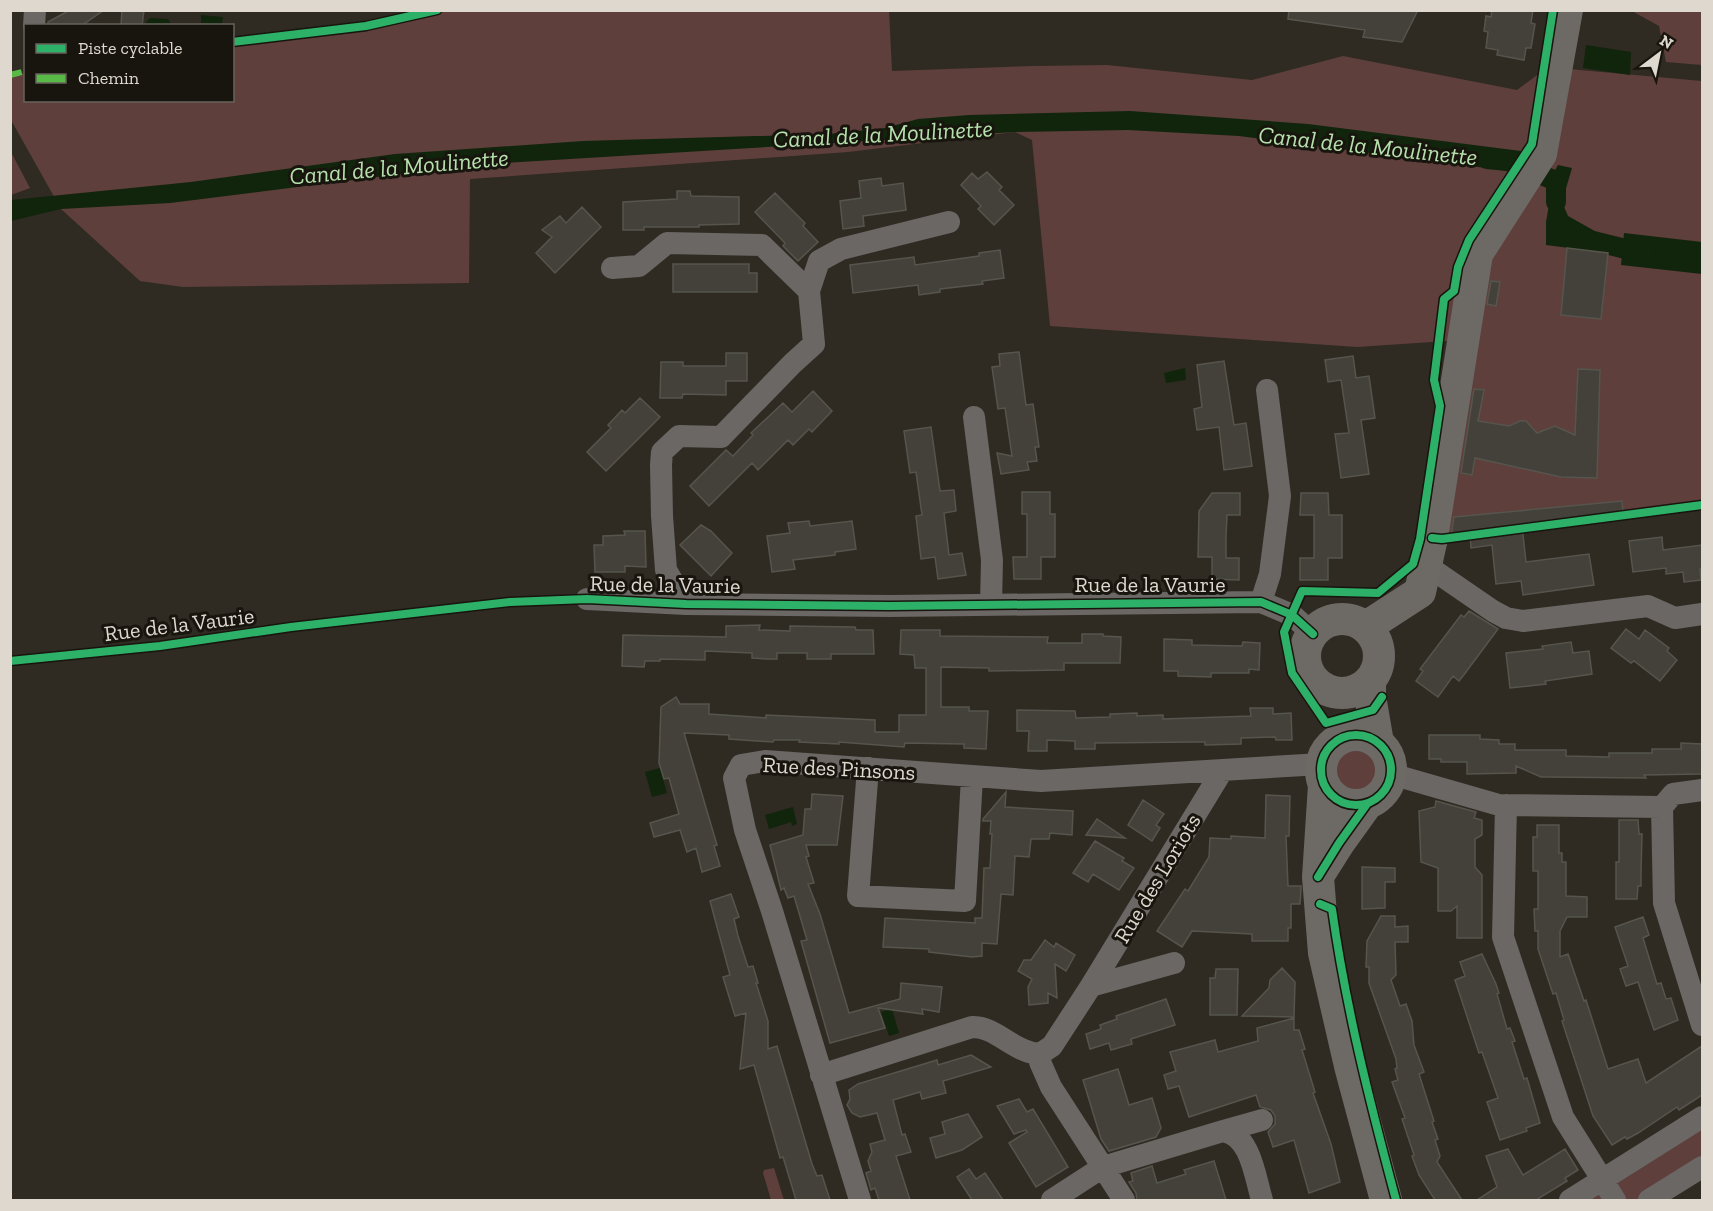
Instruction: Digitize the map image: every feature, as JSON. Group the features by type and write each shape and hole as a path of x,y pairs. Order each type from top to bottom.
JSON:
{"street":[{"path":"1366,627 1420,592 1477,254 1542,154 1566,10"},
{"path":"686,604 666,570 662,516 662,452 679,436 721,437 814,344 809,291 819,261 840,249 949,222"},
{"path":"612,268 639,266 667,243 762,245 809,291"},
{"path":"1261,602 1270,574 1280,496 1268,390"},
{"path":"974,417 992,560 992,604"},
{"path":"1426,565 1506,618 1523,621 1648,606 1675,618 1702,614"},
{"name":"Rue de la Vaurie","path":"587,599 686,604 890,606 1261,602 1292,615 1312,634"},
{"path":"1332,620 1356,621 1366,627 1374,636 1379,648 1380,660 1377,671 1370,681 1349,693 1336,693 1324,689 1314,681 1308,670 1306,651 1312,634 1321,625 1332,620"},
{"path":"1370,681 1370,696 1378,743"},
{"path":"1324,689 1333,705 1318,877 1324,953 1350,1066 1386,1200"},
{"path":"1358,735 1378,743 1386,752 1390,763 1389,784 1384,793 1367,804 1359,806 1342,803 1328,792 1327,763 1347,736 1358,735"},
{"name":"Rue des Pinsons","path":"860,1200 745,830 734,778 741,765 765,761 1041,781 1327,763"},
{"path":"868,768 858,896 964,901 972,777"},
{"name":"Rue des Loriots","path":"1040,1054 1052,1046 1091,986 1111,970 1222,771"},
{"path":"1391,774 1506,806 1662,807"},
{"path":"1702,790 1673,794 1662,807 1664,903 1702,1025"},
{"path":"1318,877 1367,804"},
{"path":"1506,806 1503,937 1563,1117 1615,1200"},
{"name":"Rue des Loriots","path":"1111,970 1174,963"},
{"path":"821,1074 972,1027 981,1027 1020,1050 1040,1054 1040,1062 1051,1087 1124,1200"},
{"path":"1570,1200 1702,1117"},
{"path":"1052,1200 1103,1167 1243,1131 1262,1200"},
{"path":"1649,1200 1702,1167"}],"shaded area":[{"path":"431,10 889,10 892,71 1107,65 1252,80 1343,56 1517,90 1544,70 1569,69 1702,81 1702,505 1432,538 1462,340 1357,347 1050,326 1032,140 1015,132 848,152 470,179 469,283 183,287 140,281 61,209 11,120 10,75 24,73 24,102 234,102 234,38 365,25"},
{"path":"1632,11 1702,11 1702,65 1666,62 1659,26"},
{"path":"11,152 30,188 10,195"},
{"path":"1363,743 1380,757 1385,771 1382,783 1374,791 1363,796 1352,797 1342,791 1334,779 1332,758 1346,748"},
{"path":"1702,1117 1702,1167 1649,1200 1570,1200"},
{"path":"774,1168 784,1200 771,1200 763,1173 764,1170"}],"water":[{"path":"201,15 223,17 222,24 201,23"},
{"path":"150,18 168,19 171,24 147,24"},
{"path":"1586,45 1631,52 1630,75 1583,68"},
{"path":"1130,111 1308,124 1521,151 1509,171 1239,136 1128,130 1015,132 471,165 170,203 61,209 11,221 11,200 191,182 395,154 583,141 828,134 885,128 918,119 969,115"},
{"path":"1558,165 1572,168 1562,202 1568,216 1609,239 1608,253 1546,245 1546,222 1552,188 1547,185"},
{"path":"1624,233 1702,242 1702,274 1621,265"},
{"path":"1185,368 1186,380 1166,383 1164,373"},
{"path":"660,768 667,793 652,797 645,772"},
{"path":"793,807 797,824 792,826 791,822 769,829 765,815"},
{"path":"892,1009 899,1033 889,1036 881,1012"}],"building":[{"path":"70,10 104,10 84,24 48,24"},
{"path":"122,10 144,10 142,24 121,24"},
{"path":"1289,10 1418,10 1402,42 1363,37 1365,30 1288,19"},
{"path":"1492,10 1533,10 1531,23 1535,24 1531,48 1526,48 1524,60 1497,55 1498,50 1486,48 1488,32 1484,31 1486,16 1491,17"},
{"path":"987,172 1002,187 999,190 1014,205 994,225 978,209 981,206 961,185 972,173 978,179"},
{"path":"881,178 882,186 903,183 906,210 863,216 864,226 843,229 840,201 861,198 859,181"},
{"path":"677,191 690,191 691,196 739,197 739,224 644,227 644,230 623,230 623,202 677,199"},
{"path":"775,193 805,223 803,226 818,242 798,261 783,246 785,243 755,212"},
{"path":"582,207 601,227 555,273 536,253 552,237 542,230 560,216 566,223"},
{"path":"1567,248 1608,253 1601,319 1561,315"},
{"path":"1000,250 1004,278 919,295 918,285 853,293 850,265 914,257 915,265 979,256 979,253"},
{"path":"673,264 749,264 749,273 757,273 757,292 673,292"},
{"path":"1491,281 1500,282 1496,306 1487,304"},
{"path":"1019,352 1026,405 1033,404 1039,447 1035,447 1037,461 1027,462 1029,470 1001,474 997,453 1012,456 1005,408 998,409 992,367 1000,366 999,354"},
{"path":"726,353 747,353 747,381 726,381 726,395 683,394 682,398 660,398 661,362 683,362 683,366 726,366"},
{"path":"1353,356 1356,378 1369,376 1375,418 1361,420 1369,474 1341,478 1335,434 1349,433 1341,380 1328,382 1325,360"},
{"path":"1224,361 1234,425 1246,423 1252,466 1224,470 1219,427 1197,430 1194,409 1202,407 1197,365"},
{"path":"1578,369 1600,370 1597,478 1561,477 1475,458 1472,475 1461,473 1474,389 1484,390 1478,421 1509,426 1526,421 1537,433 1555,426 1575,435"},
{"path":"813,391 832,411 812,432 809,429 793,445 788,440 758,470 752,463 709,506 690,486 726,450 733,456 753,435 751,433 783,403 792,412"},
{"path":"640,398 660,417 606,471 587,452 611,428 608,425 622,410 625,413"},
{"path":"931,427 940,491 954,490 956,511 944,513 949,555 962,553 966,575 938,579 935,557 921,559 916,516 922,515 916,472 910,473 904,431"},
{"path":"1022,492 1050,492 1050,514 1055,514 1055,557 1041,557 1041,579 1014,579 1013,557 1027,557 1027,514 1022,514"},
{"path":"1212,493 1240,493 1240,515 1227,515 1226,536 1226,558 1239,558 1239,580 1212,579 1212,557 1198,557 1199,511"},
{"path":"1301,493 1328,493 1329,515 1342,515 1342,558 1328,558 1328,580 1300,580 1300,558 1314,558 1314,515 1300,515"},
{"path":"1622,501 1623,514 1522,526 1526,562 1589,554 1594,585 1523,595 1521,581 1496,584 1492,545 1471,548 1470,533 1451,536 1454,517"},
{"path":"809,521 810,526 852,521 856,549 835,552 835,555 793,560 795,569 772,572 767,536 790,533 788,523"},
{"path":"701,525 711,531 732,553 711,576 680,545"},
{"path":"624,531 645,531 646,567 625,566 625,572 595,572 594,545 603,545 603,536 625,535"},
{"path":"1662,537 1663,550 1702,545 1701,580 1684,582 1683,572 1666,574 1666,568 1633,572 1629,541"},
{"path":"1469,611 1498,629 1459,681 1453,676 1438,697 1416,681 1423,671 1420,669 1461,615 1464,617"},
{"path":"760,625 759,630 790,631 790,626 855,627 856,630 873,630 874,654 831,654 831,659 807,659 807,653 777,653 777,659 767,659 752,658 752,653 705,651 705,660 660,659 660,661 645,661 644,667 622,666 623,635 726,637 726,626"},
{"path":"1626,629 1639,639 1645,630 1669,648 1667,651 1677,660 1660,681 1634,661 1631,663 1611,648"},
{"path":"901,630 940,630 940,636 1048,637 1047,643 1082,643 1082,634 1103,634 1103,636 1121,637 1120,663 1064,663 1064,670 989,671 989,668 941,667 941,707 969,707 969,711 988,711 986,749 964,748 964,744 905,743 904,747 839,742 839,744 799,742 800,740 774,740 773,742 729,739 729,735 684,733 717,845 714,846 720,866 702,872 696,848 687,852 680,830 654,837 650,823 679,814 669,778 664,779 659,763 661,707 676,697 680,704 709,704 709,714 766,718 766,715 875,720 875,732 899,732 899,715 926,715 926,668 915,668 914,655 900,654"},
{"path":"1164,639 1192,640 1192,645 1242,646 1243,642 1260,643 1259,670 1249,669 1249,673 1211,673 1211,677 1178,676 1178,671 1164,671"},
{"path":"1571,642 1573,653 1589,651 1592,674 1545,681 1546,684 1510,688 1506,653 1543,649 1542,646"},
{"path":"1250,708 1273,708 1273,714 1291,713 1292,740 1276,740 1275,737 1241,738 1241,744 1205,745 1205,742 1095,743 1095,749 1075,749 1075,741 1047,740 1047,751 1028,751 1029,731 1017,731 1017,710 1075,711 1076,718 1137,713 1137,716 1163,715 1163,719 1251,716"},
{"path":"1429,735 1480,735 1480,739 1499,740 1499,744 1515,744 1515,750 1566,750 1566,756 1609,757 1609,753 1652,753 1652,749 1681,749 1681,743 1702,744 1702,774 1644,775 1646,778 1541,777 1516,766 1516,773 1467,774 1467,762 1441,762 1441,759 1429,759"},
{"path":"1006,792 1005,807 1073,811 1072,835 1050,833 1049,839 1031,839 1029,857 1015,856 1013,895 1001,894 997,944 982,943 982,956 972,957 929,952 929,949 883,947 885,918 975,923 975,918 982,918 984,868 990,868 992,834 990,834 991,821 983,821 983,819"},
{"path":"812,794 843,796 837,845 806,845 809,856 806,857 814,883 808,884 820,914 849,1013 900,999 901,983 942,987 939,1012 922,1009 923,1014 878,1008 885,1028 830,1043 801,941 807,940 794,896 788,898 784,888 781,890 770,845 803,835 805,809 811,809"},
{"path":"1266,795 1290,796 1289,836 1286,836 1288,886 1301,886 1301,889 1300,904 1291,904 1291,928 1288,928 1288,941 1252,941 1252,934 1192,931 1182,947 1157,931 1185,889 1188,891 1209,857 1210,838 1231,839 1231,836 1265,838"},
{"path":"1143,800 1164,814 1156,825 1160,828 1152,841 1128,825"},
{"path":"1436,801 1476,812 1474,818 1482,820 1482,835 1475,839 1475,867 1482,875 1482,938 1457,938 1457,906 1451,911 1438,911 1438,868 1421,862 1419,811 1435,807"},
{"path":"1097,819 1125,838 1086,835"},
{"path":"1619,820 1638,820 1639,834 1642,834 1641,886 1638,886 1637,899 1616,899"},
{"path":"1537,825 1559,825 1559,853 1562,853 1562,862 1566,862 1566,896 1587,897 1587,917 1567,917 1560,931 1560,957 1568,954 1584,1001 1586,1000 1608,1069 1638,1059 1646,1083 1702,1046 1702,1095 1679,1110 1677,1107 1638,1133 1627,1139 1625,1137 1612,1145 1593,1116 1562,1021 1564,1020 1556,993 1553,994 1538,949 1534,909 1538,909 1538,871 1533,871 1533,837 1537,837"},
{"path":"1095,841 1124,858 1122,861 1134,868 1119,890 1093,874 1088,882 1073,873"},
{"path":"1362,867 1395,868 1395,882 1385,882 1385,908 1362,909"},
{"path":"731,894 739,917 734,919 738,936 748,967 753,966 768,1021 768,1049 777,1046 812,1164 817,1176 822,1175 830,1200 796,1200 783,1157 780,1158 754,1065 740,1069 746,1013 735,1016 723,977 730,975 710,901"},
{"path":"1381,916 1395,916 1395,927 1408,926 1408,942 1395,942 1396,975 1391,980 1400,1006 1406,1004 1412,1021 1414,1045 1424,1072 1419,1074 1438,1139 1435,1140 1440,1156 1437,1162 1462,1200 1435,1200 1419,1175 1412,1156 1414,1155 1402,1119 1405,1118 1392,1082 1398,1080 1395,1069 1397,1068 1396,1059 1369,983 1369,967 1366,967 1367,941"},
{"path":"1643,917 1649,935 1643,938 1657,984 1661,983 1666,999 1671,998 1678,1020 1654,1030 1638,982 1626,986 1620,969 1628,966 1615,927"},
{"path":"1045,940 1054,947 1056,943 1075,955 1066,971 1055,964 1057,998 1048,993 1048,1003 1029,1005 1028,987 1032,979 1018,971 1024,960 1031,960"},
{"path":"1482,954 1496,984 1507,1029 1510,1028 1515,1041 1512,1042 1524,1079 1527,1078 1540,1123 1526,1128 1527,1131 1500,1140 1487,1102 1498,1098 1482,1052 1479,1053 1455,980 1465,976 1460,962"},
{"path":"1282,968 1295,982 1294,1017 1242,1016 1269,988 1270,980"},
{"path":"1216,969 1238,969 1237,1015 1210,1015 1210,978 1215,978"},
{"path":"1166,999 1175,1025 1131,1039 1132,1044 1111,1050 1109,1043 1090,1049 1086,1034 1101,1029 1100,1025 1117,1019 1116,1016"},
{"path":"1294,1018 1294,1030 1299,1030 1305,1049 1302,1050 1315,1092 1313,1093 1331,1144 1340,1182 1309,1193 1294,1140 1273,1147 1268,1132 1275,1124 1275,1116 1271,1110 1260,1107 1256,1095 1189,1117 1179,1086 1168,1089 1164,1075 1176,1071 1170,1052 1215,1040 1218,1052 1258,1041 1257,1028"},
{"path":"971,1055 991,1067 943,1081 946,1093 922,1099 920,1092 893,1100 902,1135 905,1134 911,1152 896,1156 910,1200 879,1200 875,1188 871,1190 866,1173 871,1171 868,1161 872,1152 870,1144 885,1140 877,1113 860,1117 852,1113 847,1105 850,1099 849,1090 858,1084 937,1060 938,1065"},
{"path":"1118,1069 1129,1105 1152,1098 1161,1128 1156,1137 1109,1151 1101,1139 1083,1080"},
{"path":"1019,1099 1027,1112 1033,1109 1068,1167 1036,1187 1009,1143 1027,1132 1026,1130 1014,1134 997,1106"},
{"path":"968,1114 982,1137 962,1150 936,1158 930,1138 945,1134 942,1122"},
{"path":"1508,1149 1523,1175 1565,1149 1578,1170 1565,1178 1567,1181 1536,1200 1477,1200 1497,1187 1486,1156"},
{"path":"1214,1161 1226,1200 1137,1200 1136,1193 1129,1182 1133,1181 1131,1173 1152,1166 1157,1183 1186,1174 1184,1170"},
{"path":"969,1169 976,1179 985,1173 1003,1200 972,1200 957,1177"}],"waterway":[{"name":"Canal de la Moulinette","path":"1487,159 1508,161 1556,181 1556,202"},
{"name":"Canal de la Moulinette","path":"1585,239 1646,254"}],"marked path":[{"path":"10,75 24,72"}],"cycle path":[{"path":"234,42 366,26 437,10"},
{"path":"1382,697 1373,710 1326,723 1292,673 1284,632 1302,591 1378,593 1413,564 1420,539 1440,406 1434,380 1444,299 1454,291 1458,267 1469,240 1532,144 1553,10"},
{"path":"1432,538 1442,539 1702,505"},
{"path":"10,661 160,646 291,627 510,602 587,599 686,604 890,606 1261,602 1292,615 1313,634"},
{"path":"1356,735 1369,738 1381,745 1388,757 1391,770 1388,783 1381,795 1369,802 1356,805 1343,802 1331,795 1324,783 1321,770 1324,757 1331,745 1343,738 1356,735"},
{"path":"1318,877 1367,804"},
{"path":"1320,904 1332,909 1344,983 1360,1056 1396,1200"}]}
